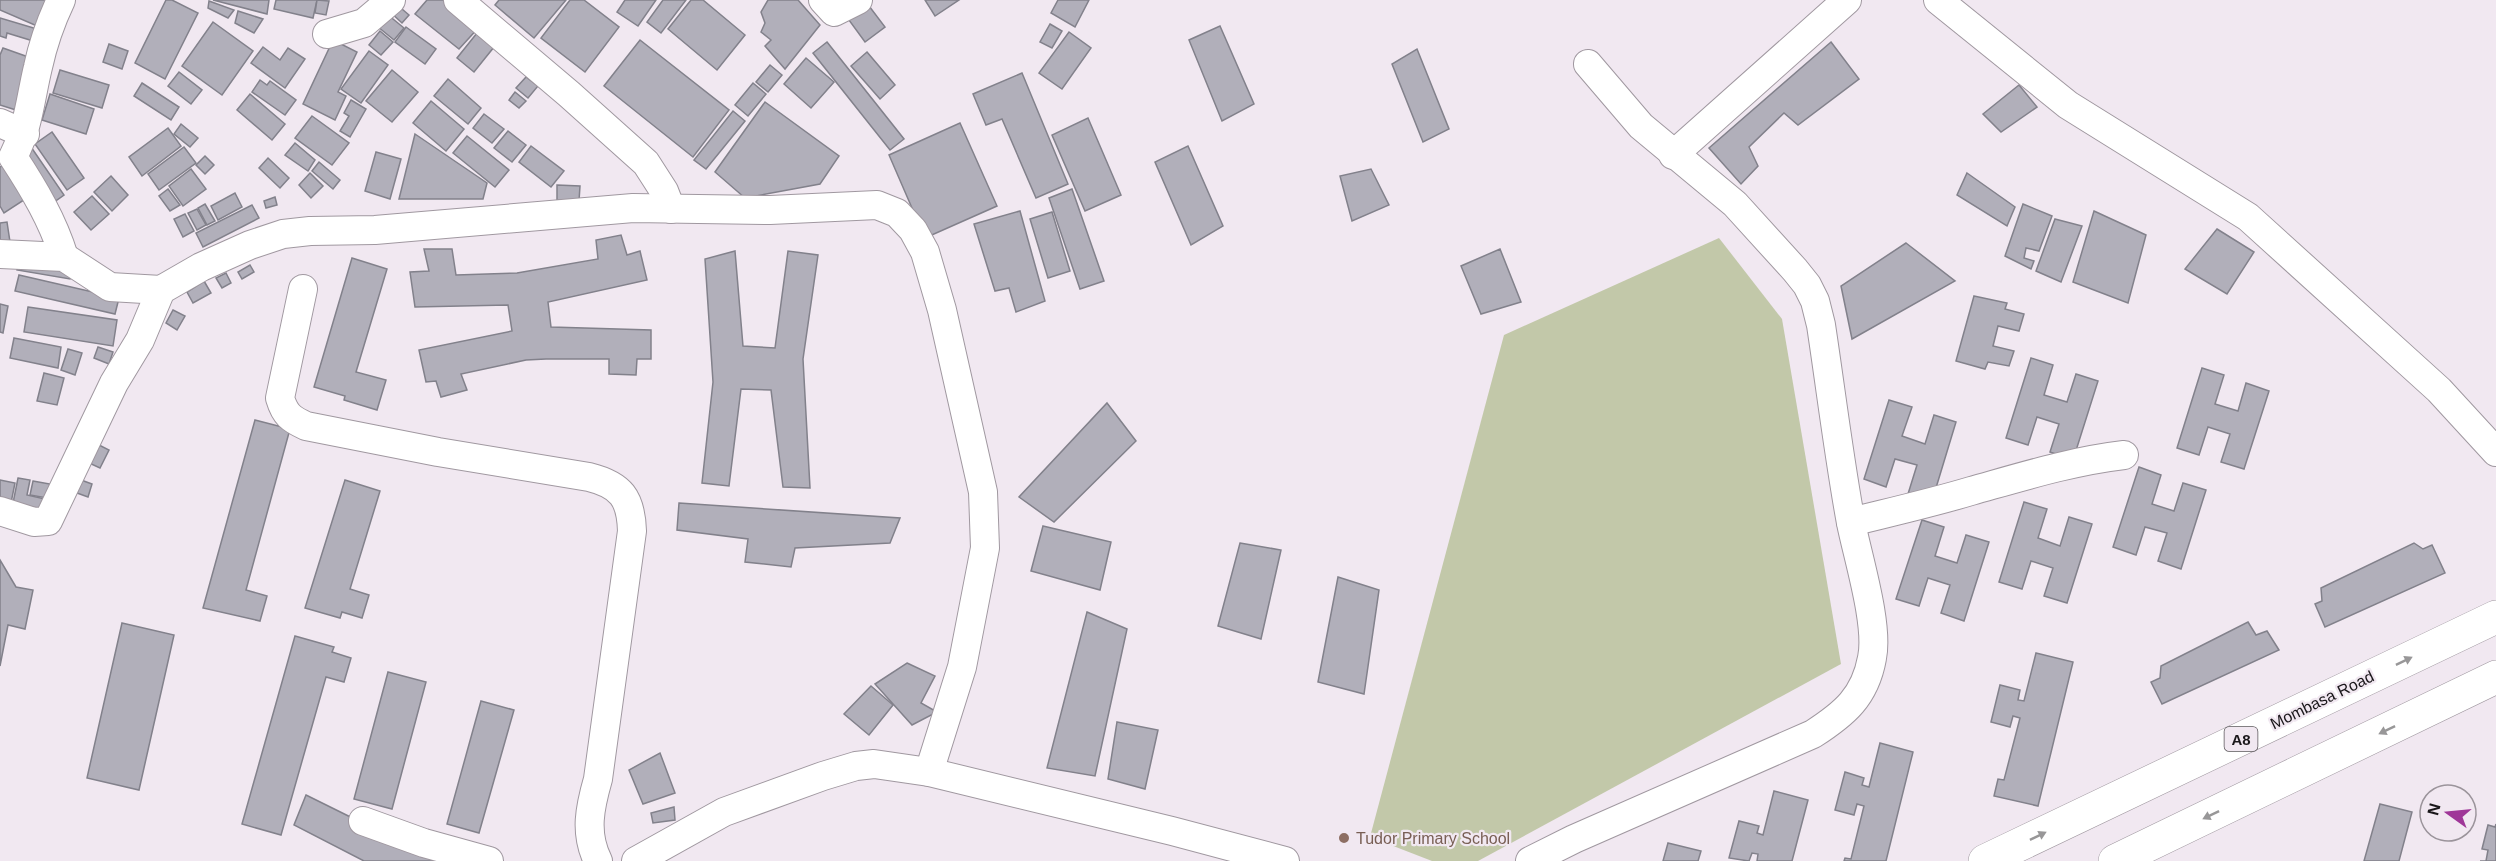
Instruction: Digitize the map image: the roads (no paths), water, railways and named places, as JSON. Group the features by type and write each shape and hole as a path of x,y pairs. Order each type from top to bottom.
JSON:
{"highway":[{"name":"Mombasa Road","path":"1985,861 2496,617"},
{"path":"2115,861 2496,677"}],"street":[{"path":"61,0 51,21 38,65 9,144 42,204 57,235 64,257"},
{"path":"327,34 364,22 392,0"},
{"path":"458,0 569,94 646,164 664,190 671,209"},
{"path":"823,0 834,12 849,7 858,0"},
{"path":"1673,155 1847,0"},
{"path":"1938,0 2068,105 2248,217 2439,390 2496,452"},
{"path":"1530,861 1574,839 1813,734 1842,715 1861,692 1873,657 1871,621 1851,522 1821,325 1811,293 1796,270 1735,204 1673,155 1621,105 1588,64"},
{"path":"0,254 64,257 110,287 161,290 201,267 250,245 283,234 310,231 375,230 633,208 770,210 877,205 897,213 913,230 925,252 942,310 983,492 985,548 962,667 929,772"},
{"path":"303,289 280,398 288,417 317,429 589,477 610,482 623,495 631,513 632,531 598,779 588,815 591,838 598,861"},
{"path":"0,511 34,522 48,521 114,383 140,340 161,290"},
{"path":"1851,522 2032,474 2124,455"},
{"path":"636,861 724,813 845,769 874,764 929,772 1285,861"},
{"path":"363,821 424,843 489,861"}],"place":[{"name":"Tudor Primary School","path":"1344,838"}]}
